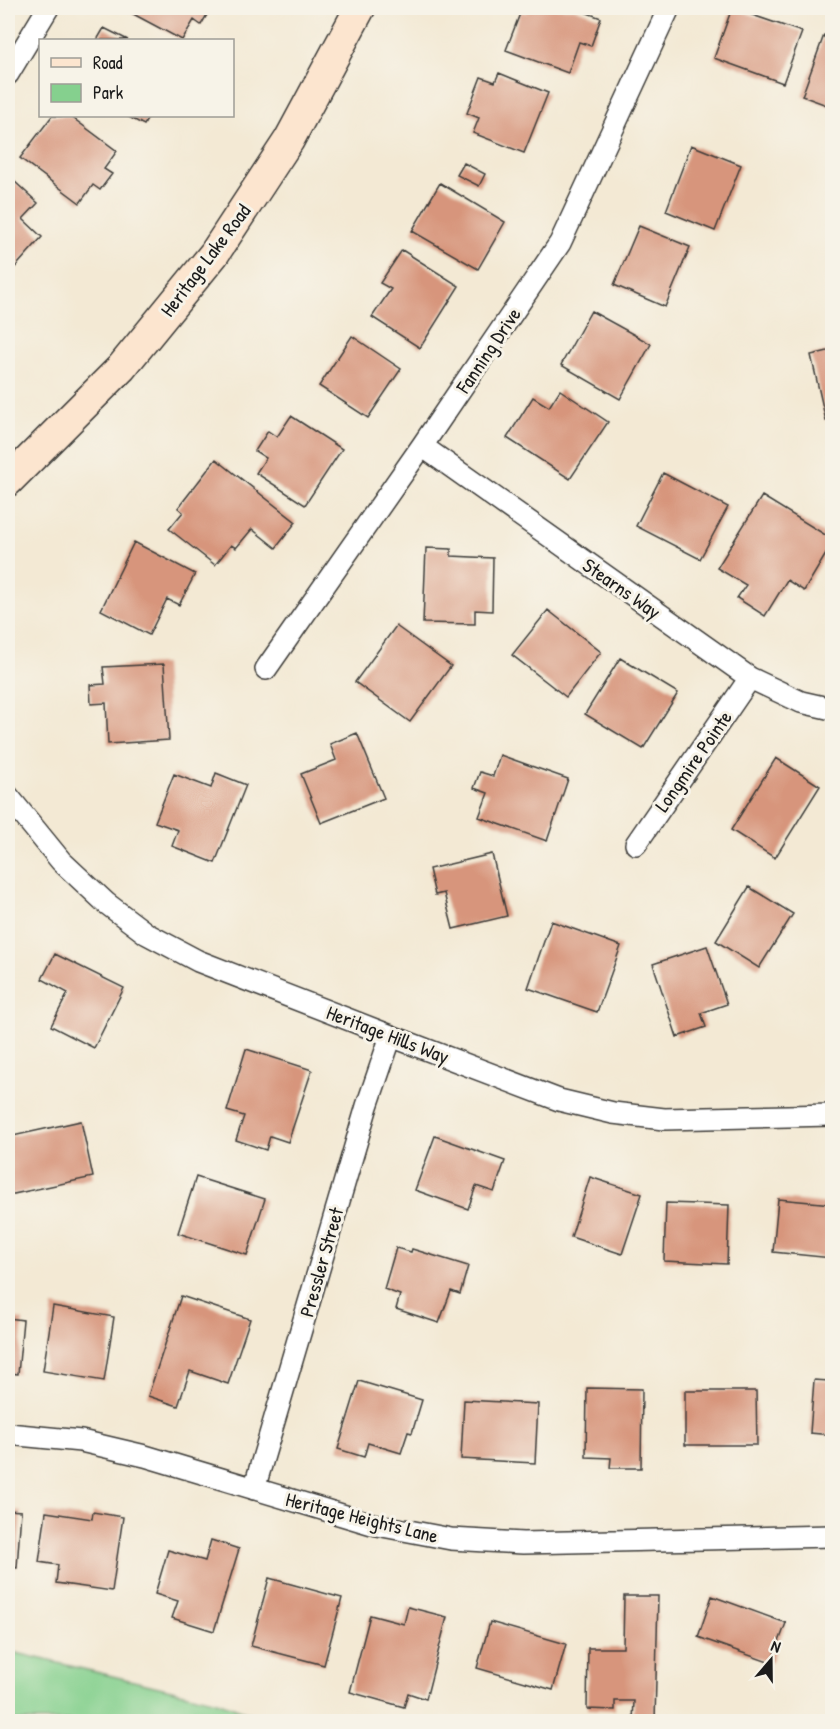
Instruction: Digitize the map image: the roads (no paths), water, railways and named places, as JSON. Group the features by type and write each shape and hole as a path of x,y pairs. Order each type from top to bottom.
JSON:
{"main road":[{"name":"Heritage Lake Road","path":"8,481 121,368 214,254 289,140 360,8"}],"street":[{"path":"8,74 48,8"},
{"name":"Fanning Drive","path":"266,669 560,243 669,8"},
{"name":"Stearns Way","path":"422,446 750,678 801,702 832,709"},
{"name":"Longmire Pointe","path":"636,844 750,678"},
{"name":"Heritage Hills Way","path":"8,796 61,861 106,903 147,934 198,961 391,1036 559,1100 614,1113 664,1119 832,1115"},
{"name":"Pressler Street","path":"254,1489 367,1106 391,1036"},
{"name":"Heritage Heights Lane","path":"8,1434 92,1444 145,1456 372,1524 452,1539 523,1542 832,1536"}]}
